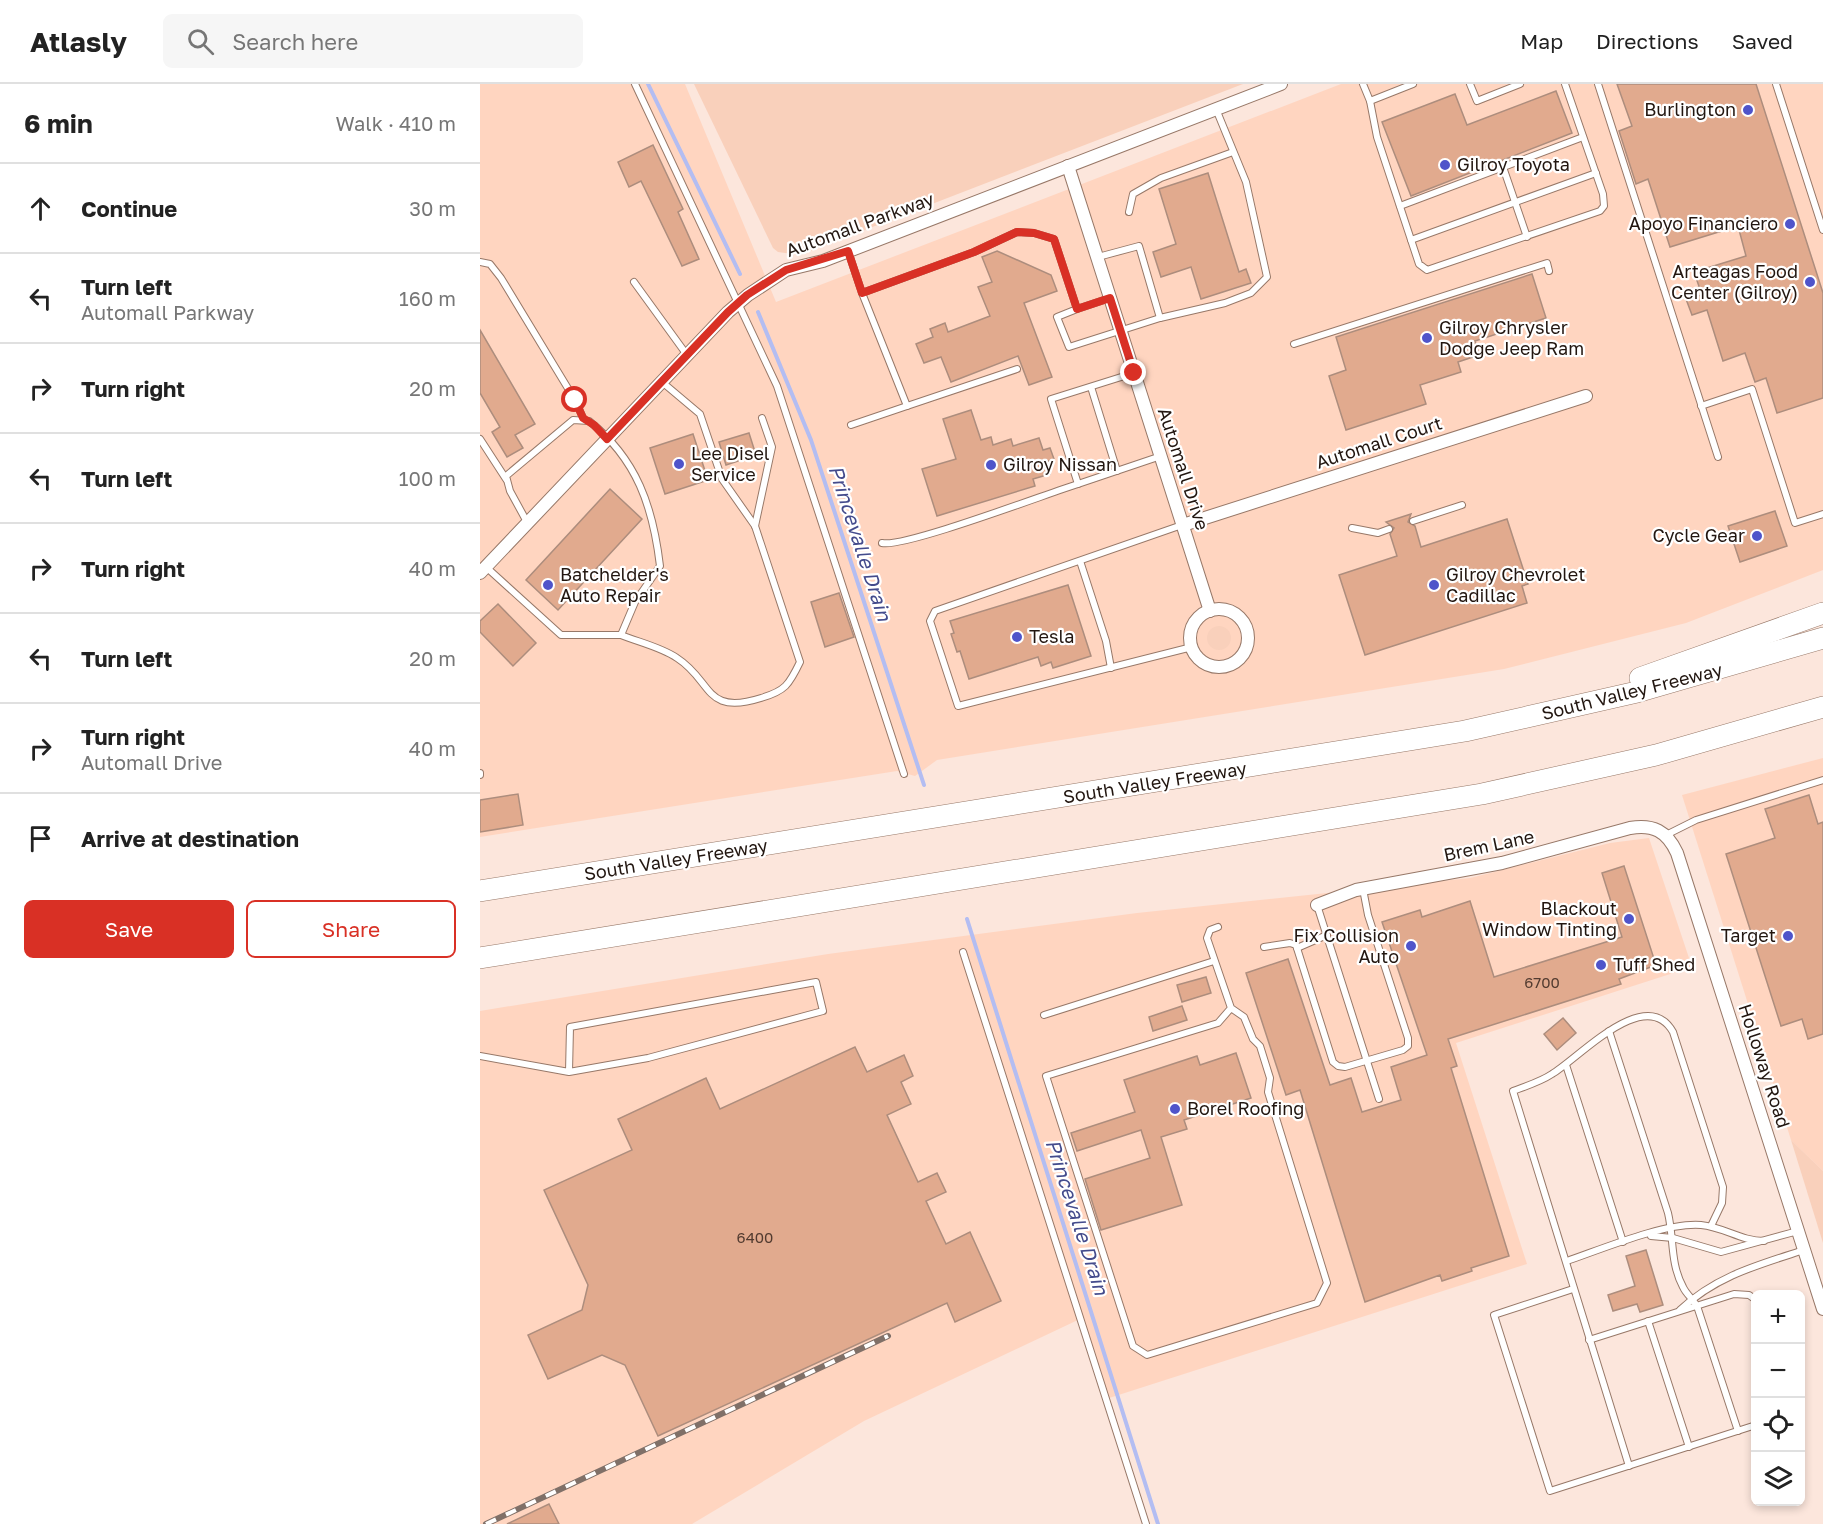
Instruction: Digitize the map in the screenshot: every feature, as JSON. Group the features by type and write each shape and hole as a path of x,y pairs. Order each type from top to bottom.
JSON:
{"highway":[{"path":"1522,719 1823,613"},
{"name":"South Valley Freeway","path":"480,891 1395,744 1522,719 1695,677 1823,638"},
{"path":"480,958 1459,799 1656,755 1823,707"},
{"path":"1799,715 1823,713"}],"street":[{"name":"Automall Parkway","path":"483,570 738,303 786,270 848,251 1281,84"},
{"name":"Automall Drive","path":"1068,166 1210,610"},
{"name":"Automall Court","path":"1183,525 1586,396"},
{"path":"1210,610 1228,610 1242,620 1248,635 1245,652 1230,666 1214,667 1201,661 1192,647 1190,636 1194,624 1210,610"},
{"name":"Brem Lane","path":"1317,905 1330,898 1363,888 1502,863 1640,826 1658,830 1666,835"},
{"name":"Holloway Road","path":"1666,835 1677,853 1823,1309"}],"lane":[{"path":"635,84 777,386 904,774"},
{"path":"1364,84 1377,137 1411,240 1419,264 1426,270 1600,211 1604,206 1603,194 1565,84"},
{"path":"1370,101 1413,84"},
{"path":"1470,84 1477,101 1520,84"},
{"path":"1598,84 1718,457"},
{"path":"1776,84 1823,230"},
{"path":"1110,298 1057,316 1069,347 1160,318 1251,293 1267,276 1246,182 1216,109"},
{"path":"1400,206 1583,137"},
{"path":"1129,212 1132,194 1161,178 1233,152"},
{"path":"1503,167 1527,237"},
{"path":"1411,240 1596,173"},
{"path":"862,293 974,252 1017,232 1034,233 1054,239 1077,309"},
{"path":"1097,258 1139,246 1160,318"},
{"path":"848,251 862,293 907,406"},
{"path":"480,262 490,264 501,278 575,400 583,418 594,425 607,439 630,466 642,486 656,528 660,566 634,602 621,635"},
{"path":"1294,344 1547,263 1549,271"},
{"path":"634,282 687,355"},
{"path":"851,425 1017,369"},
{"path":"1078,484 1052,399 1134,373"},
{"path":"483,570 561,635 621,635 678,658 711,693 726,703 745,703 780,692 791,682 800,663 754,526 722,478 700,414 662,381"},
{"path":"1092,387 1117,471"},
{"path":"1701,406 1752,389 1795,523 1823,514"},
{"path":"507,481 506,476 512,470 573,420 583,418"},
{"path":"754,526 772,447 762,418"},
{"path":"480,439 507,481 528,523"},
{"path":"882,543 889,545 920,536 1161,456"},
{"path":"1413,521 1462,505"},
{"path":"1183,525 935,611 930,621 958,706 1192,647"},
{"path":"1352,528 1378,533 1389,529"},
{"path":"1080,561 1106,641 1111,668"},
{"path":"1666,835 1695,820 1823,780"},
{"path":"1264,947 1290,943 1298,948 1333,1062 1338,1066 1345,1067 1403,1050 1407,1046 1408,1038 1368,915 1363,888"},
{"path":"1317,905 1379,1099"},
{"path":"1218,927 1210,930 1207,938 1214,961 1231,1008 1244,1017 1253,1039 1260,1046 1270,1078 1268,1092 1327,1283 1317,1302 1147,1356 1133,1346 1046,1076 1218,1023 1231,1008"},
{"path":"1298,948 1327,935"},
{"path":"963,952 1146,1524"},
{"path":"1044,1015 1214,961"},
{"path":"480,1056 569,1072 648,1058 823,1011 816,982 570,1027 569,1072"},
{"path":"1629,1466 1513,1091 1550,1076 1609,1031 1649,1015 1662,1018 1673,1032 1723,1187 1722,1203 1711,1226"},
{"path":"1609,1031 1671,1228 1672,1257 1684,1290 1693,1298 1697,1306 1738,1431"},
{"path":"1566,1065 1623,1242"},
{"path":"1567,1261 1671,1228 1692,1225 1711,1226 1744,1240 1764,1241"},
{"path":"1642,1237 1673,1238 1721,1252 1798,1231"},
{"path":"1677,1312 1693,1298 1734,1273 1804,1250"},
{"path":"1573,1289 1494,1315 1550,1491 1751,1426"},
{"path":"1589,1340 1734,1294 1751,1297"},
{"path":"1648,1321 1689,1447"}],"shaded area":[{"path":"480,84 685,84 776,302 1341,84 1823,84 1823,570 1686,623 1504,669 937,760 915,776 897,771 480,837"},
{"path":"694,84 1243,84 800,255 778,252 773,248"},
{"path":"1219,626 1228,629 1231,638 1228,647 1219,650 1210,647 1207,638 1210,629"},
{"path":"1823,758 1823,1171 1791,1140 1682,795"},
{"path":"1649,838 1692,967 1456,1043 1527,1264 1106,1399 1080,1319 864,1421 692,1524 480,1524 480,1011 828,954 1137,913 1470,878 1610,843"},
{"path":"1791,1140 1823,1171 1823,1243"}],"building":[{"path":"1617,84 1756,84 1823,293 1823,398 1777,413 1766,378 1755,382 1745,353 1723,361 1707,310 1692,315 1686,299 1702,295 1694,272 1746,256 1738,226 1670,247 1648,179 1636,184 1619,131 1632,126"},
{"name":"Gilroy Toyota","path":"1556,91 1572,133 1411,196 1382,122 1455,94 1467,125"},
{"path":"653,145 683,209 678,212 699,259 682,266 641,181 629,187 618,162"},
{"path":"1208,173 1239,272 1246,269 1251,283 1201,299 1191,267 1161,277 1153,252 1176,244 1159,189"},
{"path":"997,251 1051,275 1057,291 1024,303 1052,377 1029,385 1018,356 951,382 941,357 924,363 916,344 933,337 930,329 945,323 948,332 990,316 978,287 992,282 982,257"},
{"path":"1532,274 1546,318 1475,341 1479,355 1458,362 1461,372 1420,385 1426,404 1346,430 1329,376 1346,370 1336,337"},
{"path":"480,330 535,424 515,435 523,448 507,457 492,432 500,427 480,393"},
{"name":"Gilroy Nissan","path":"971,410 981,440 991,437 993,445 1011,439 1013,446 1039,438 1043,450 1050,448 1054,459 1046,462 1050,474 1033,479 1035,486 937,516 922,469 956,459 943,419"},
{"path":"749,433 756,455 726,465 719,442"},
{"name":"Lee Disel Service","path":"693,434 708,480 665,494 650,448"},
{"path":"610,489 642,519 558,610 526,580"},
{"name":"Cycle Gear","path":"1775,511 1787,546 1740,562 1728,526"},
{"name":"Gilroy Chevrolet Cadillac","path":"1411,514 1408,522 1415,526 1421,547 1507,519 1528,584 1522,586 1527,603 1365,655 1339,575 1397,556 1390,534 1394,528 1386,522"},
{"path":"1068,585 1091,656 1053,668 1051,662 1041,666 1038,657 969,679 960,651 957,652 951,634 954,633 950,621"},
{"path":"839,593 854,637 825,647 811,602"},
{"path":"498,604 536,643 513,666 480,632 480,621"},
{"path":"518,794 523,825 480,832 480,800"},
{"name":"Target","path":"1809,795 1818,824 1823,822 1823,1034 1808,1039 1802,1019 1781,1026 1726,854 1775,838 1765,809"},
{"path":"1624,866 1656,965 1619,979 1621,984 1448,1039 1457,1066 1451,1068 1509,1256 1471,1268 1472,1271 1442,1281 1440,1275 1365,1302 1300,1090 1286,1095 1246,973 1288,959 1330,1085 1351,1078 1362,1112 1401,1100 1391,1067 1427,1055 1382,922 1420,910 1422,917 1470,901 1494,977 1622,937 1602,873"},
{"path":"1206,977 1211,993 1182,1002 1177,985"},
{"path":"1182,1006 1187,1020 1153,1031 1149,1017"},
{"path":"1563,1018 1576,1033 1557,1050 1544,1034"},
{"path":"855,1047 867,1072 904,1055 913,1076 901,1082 911,1104 887,1115 918,1182 937,1173 946,1192 926,1201 946,1244 970,1232 1001,1301 955,1322 947,1303 658,1436 625,1365 602,1355 548,1379 528,1335 582,1310 588,1285 544,1190 632,1150 618,1119 706,1078 720,1109"},
{"path":"1236,1053 1251,1098 1184,1120 1187,1129 1161,1137 1182,1205 1101,1230 1085,1179 1150,1158 1141,1130 1077,1151 1071,1133 1135,1112 1124,1080 1197,1056 1200,1065"},
{"path":"1646,1250 1663,1305 1640,1312 1637,1304 1613,1311 1608,1295 1635,1286 1626,1256"},
{"path":"549,1504 559,1524 507,1524"}],"waterway":[{"name":"Princevalle Drain","path":"648,84 740,274"},
{"name":"Princevalle Drain","path":"758,312 811,440 924,785"},
{"name":"Princevalle Drain","path":"967,919 1158,1524"}],"railway":[{"path":"486,1524 888,1336"}],"place":[{"name":"Burlington","path":"1748,110"},
{"name":"Gilroy Toyota","path":"1445,165"},
{"name":"Apoyo Financiero","path":"1790,224"},
{"name":"Arteagas Food Center (Gilroy)","path":"1810,282"},
{"name":"Gilroy Chrysler Dodge Jeep Ram","path":"1427,338"},
{"name":"Lee Disel Service","path":"679,464"},
{"name":"Gilroy Nissan","path":"991,465"},
{"name":"Cycle Gear","path":"1757,536"},
{"name":"Batchelder's Auto Repair","path":"548,585"},
{"name":"Gilroy Chevrolet Cadillac","path":"1434,585"},
{"name":"Tesla","path":"1017,637"},
{"name":"Blackout Window Tinting","path":"1629,919"},
{"name":"Target","path":"1788,936"},
{"name":"Fix Collision Auto","path":"1411,946"},
{"name":"Tuff Shed","path":"1601,965"},
{"name":"Borel Roofing","path":"1175,1109"}],"route":[{"path":"575,400 583,418 594,425 607,439 728,312 747,295 786,270 814,264 848,251 862,293 974,252 1017,232 1034,233 1054,239 1077,309 1110,298 1134,373"}]}
